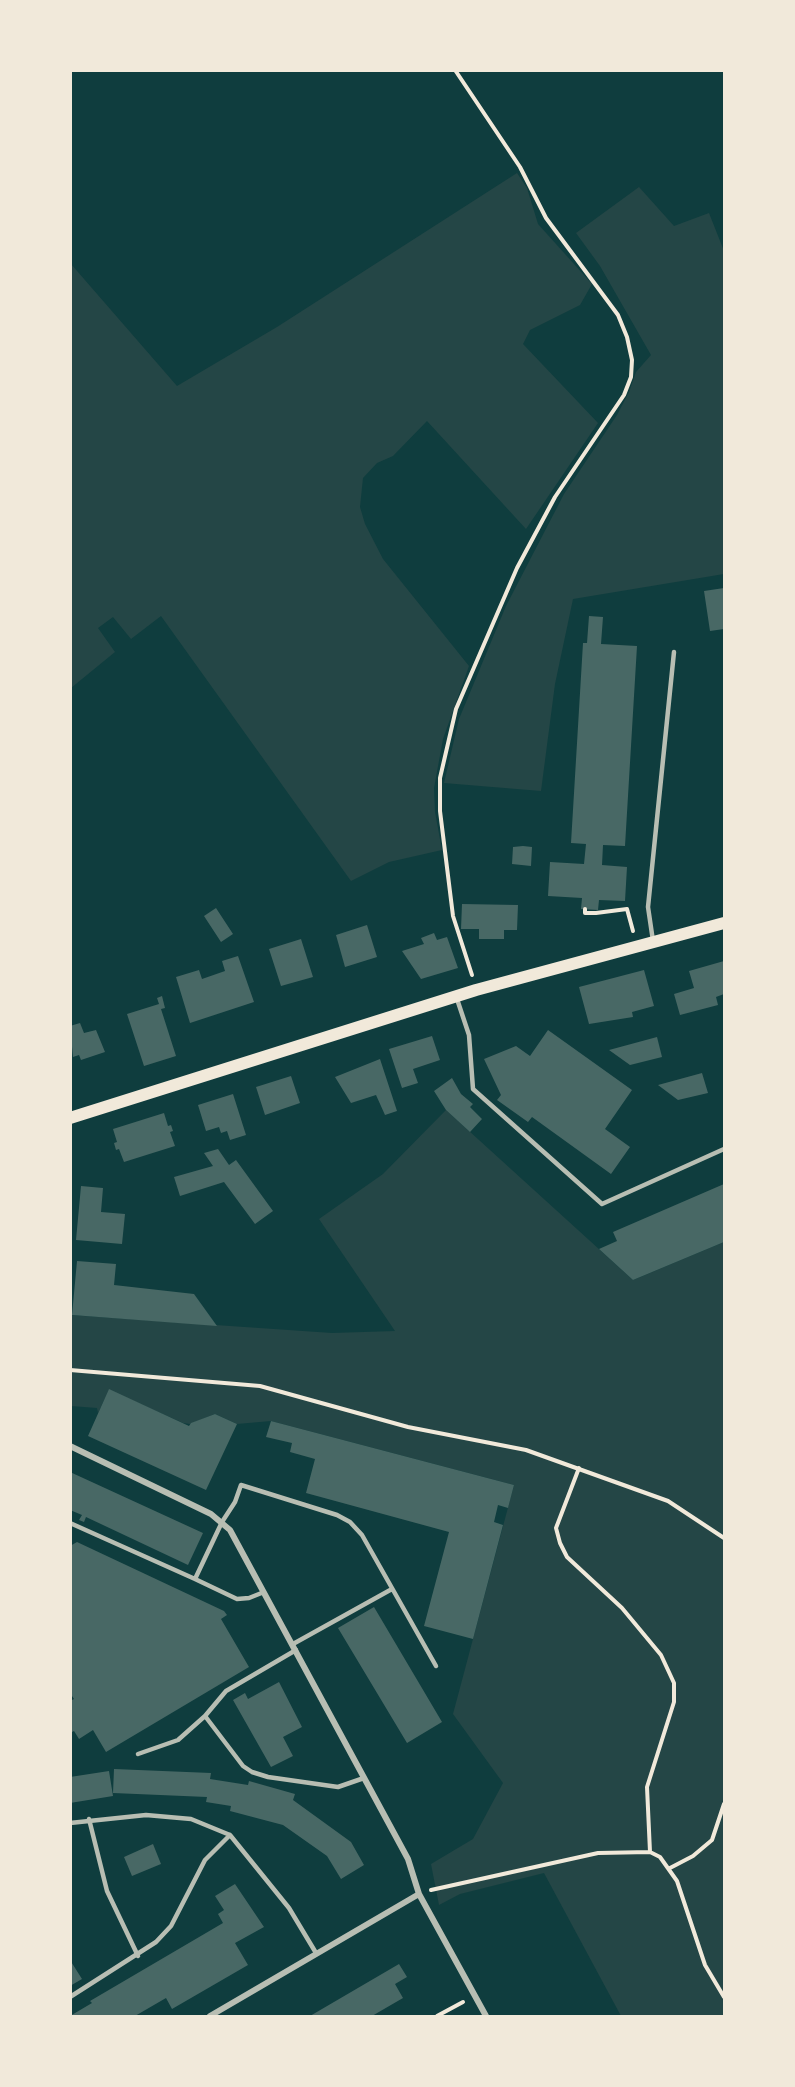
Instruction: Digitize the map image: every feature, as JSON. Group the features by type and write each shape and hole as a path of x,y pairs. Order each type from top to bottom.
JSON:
{"main road":[{"path":"70,1118 476,990 724,923"}],"street":[{"path":"70,1446 222,1522 239,1542 408,1859 419,1894 486,2016"},
{"path":"210,2016 419,1894"}],"lane":[{"path":"653,942 648,907 674,652"},
{"path":"456,996 469,1035 473,1089 602,1204 724,1149"},
{"path":"195,1579 222,1522 235,1502 241,1485 337,1515 350,1522 362,1535 436,1666"},
{"path":"70,1523 237,1599 249,1598 265,1592"},
{"path":"138,1754 178,1740 205,1716 226,1690 392,1589"},
{"path":"205,1716 243,1766 252,1772 268,1777 338,1787 364,1778"},
{"path":"70,1823 89,1819 146,1815 191,1819 230,1834 289,1908 316,1953"},
{"path":"89,1819 107,1891 138,1956"},
{"path":"70,1997 138,1956 156,1942 171,1926 205,1860 230,1834"}],"path":[{"path":"455,70 519,167 546,218 618,315 627,337 632,360 631,377 624,395 555,497 517,568 456,709 440,778 440,811 453,916 476,990"},
{"path":"585,909 585,913 596,914 627,909 638,946"},
{"path":"70,1370 260,1386 408,1427 526,1450 668,1501 724,1538"},
{"path":"579,1468 556,1528 560,1543 567,1557 622,1608 655,1647 674,1683 674,1702 647,1787 650,1852"},
{"path":"670,1869 693,1856 712,1839 724,1804"},
{"path":"419,1894 598,1853 650,1852 660,1857 677,1881 705,1965 724,1997"},
{"path":"437,2016 474,1996"}],"shaded area":[{"path":"517,173 527,188 538,224 592,284 580,305 530,330 523,344 598,423 526,529 427,421 393,456 377,463 363,478 360,507 365,524 383,559 469,666 443,739 434,788 435,812 442,850 389,862 351,881 161,616 131,639 113,617 98,628 115,652 71,688 71,264 177,386 277,327"},
{"path":"639,187 674,226 709,213 724,251 724,574 573,599 555,684 541,791 444,783 459,719 506,606 564,494 617,415 636,372 651,355 600,266 576,233"},
{"path":"446,1110 633,1280 724,1242 724,2016 621,2016 544,1873 460,1894 439,1905 431,1864 473,1839 503,1783 453,1714 514,1485 271,1421 237,1424 215,1414 190,1424 183,1423 109,1390 98,1413 97,1408 71,1406 70,1315 332,1333 395,1331 319,1219 383,1174"}],"building":[{"path":"724,588 724,629 710,631 704,591"},
{"path":"589,616 603,617 601,644 637,646 625,846 603,845 602,865 627,867 625,901 599,900 598,910 581,909 582,898 548,896 550,862 584,864 586,844 571,843 583,643 587,643"},
{"path":"513,847 532,847 531,866 512,864"},
{"path":"462,904 518,905 517,930 504,930 504,939 479,939 479,929 461,929"},
{"path":"216,908 233,934 221,942 204,916"},
{"path":"367,925 377,957 345,967 336,935"},
{"path":"434,933 437,940 447,937 458,968 421,979 402,951 424,944 421,938"},
{"path":"301,939 313,977 281,986 269,949"},
{"path":"238,956 254,1002 190,1023 176,977 199,970 202,979 225,971 222,961"},
{"path":"724,961 724,994 716,997 718,1005 680,1015 674,994 694,988 689,971"},
{"path":"644,970 654,1006 632,1012 633,1017 589,1024 579,987"},
{"path":"162,996 165,1008 161,1009 176,1056 144,1066 127,1014 159,1004 157,998"},
{"path":"80,1023 84,1033 96,1030 105,1052 81,1060 79,1055 73,1057 70,1026"},
{"path":"548,1030 632,1090 605,1129 630,1147 611,1174 532,1117 528,1122 497,1100 501,1095 484,1059 516,1046 530,1056"},
{"path":"432,1036 440,1060 413,1069 418,1083 402,1088 389,1049"},
{"path":"657,1037 662,1057 630,1065 609,1050"},
{"path":"380,1059 397,1111 385,1115 376,1095 351,1103 335,1077"},
{"path":"702,1073 708,1093 678,1100 658,1085"},
{"path":"291,1076 300,1103 265,1115 256,1087"},
{"path":"452,1078 461,1094 473,1104 470,1107 482,1119 470,1132 446,1110 434,1091"},
{"path":"233,1094 246,1135 230,1140 227,1131 221,1133 219,1127 206,1131 198,1105"},
{"path":"164,1113 168,1126 171,1125 173,1131 170,1132 175,1146 124,1162 119,1149 116,1150 114,1143 117,1142 113,1129"},
{"path":"218,1149 229,1165 236,1160 273,1211 255,1224 224,1182 180,1196 174,1177 213,1166 204,1153"},
{"path":"724,1184 724,1242 633,1280 599,1249 617,1241 613,1232"},
{"path":"81,1186 103,1188 101,1212 125,1214 122,1244 76,1240"},
{"path":"77,1261 116,1264 114,1285 194,1294 217,1326 72,1315"},
{"path":"109,1389 189,1426 191,1423 215,1414 237,1424 206,1490 88,1436"},
{"path":"271,1421 514,1485 508,1508 498,1505 494,1522 503,1525 473,1639 424,1626 449,1532 306,1493 315,1459 290,1452 292,1443 266,1437"},
{"path":"70,1472 203,1533 188,1565 86,1517 84,1522 79,1520 82,1515 70,1510"},
{"path":"77,1542 224,1611 227,1615 221,1619 249,1667 106,1752 93,1730 79,1739 74,1731 70,1733 70,1701 74,1699 70,1693 70,1546"},
{"path":"374,1607 442,1722 407,1743 338,1628"},
{"path":"279,1682 302,1727 283,1737 293,1756 271,1767 233,1700 245,1693 248,1699"},
{"path":"114,1769 211,1773 210,1779 248,1785 249,1781 295,1794 293,1800 351,1842 364,1865 341,1879 327,1856 283,1825 230,1811 231,1806 206,1802 207,1797 113,1793"},
{"path":"109,1771 113,1796 70,1803 70,1777"},
{"path":"153,1844 161,1864 132,1876 124,1857"},
{"path":"235,1884 264,1927 235,1943 248,1965 172,2009 166,1998 135,2016 70,2016 92,2003 90,2001 223,1923 218,1914 224,1910 215,1896"},
{"path":"70,1960 82,1979 70,1986"},
{"path":"399,1964 407,1977 395,1984 403,1998 372,2016 310,2016"}]}
